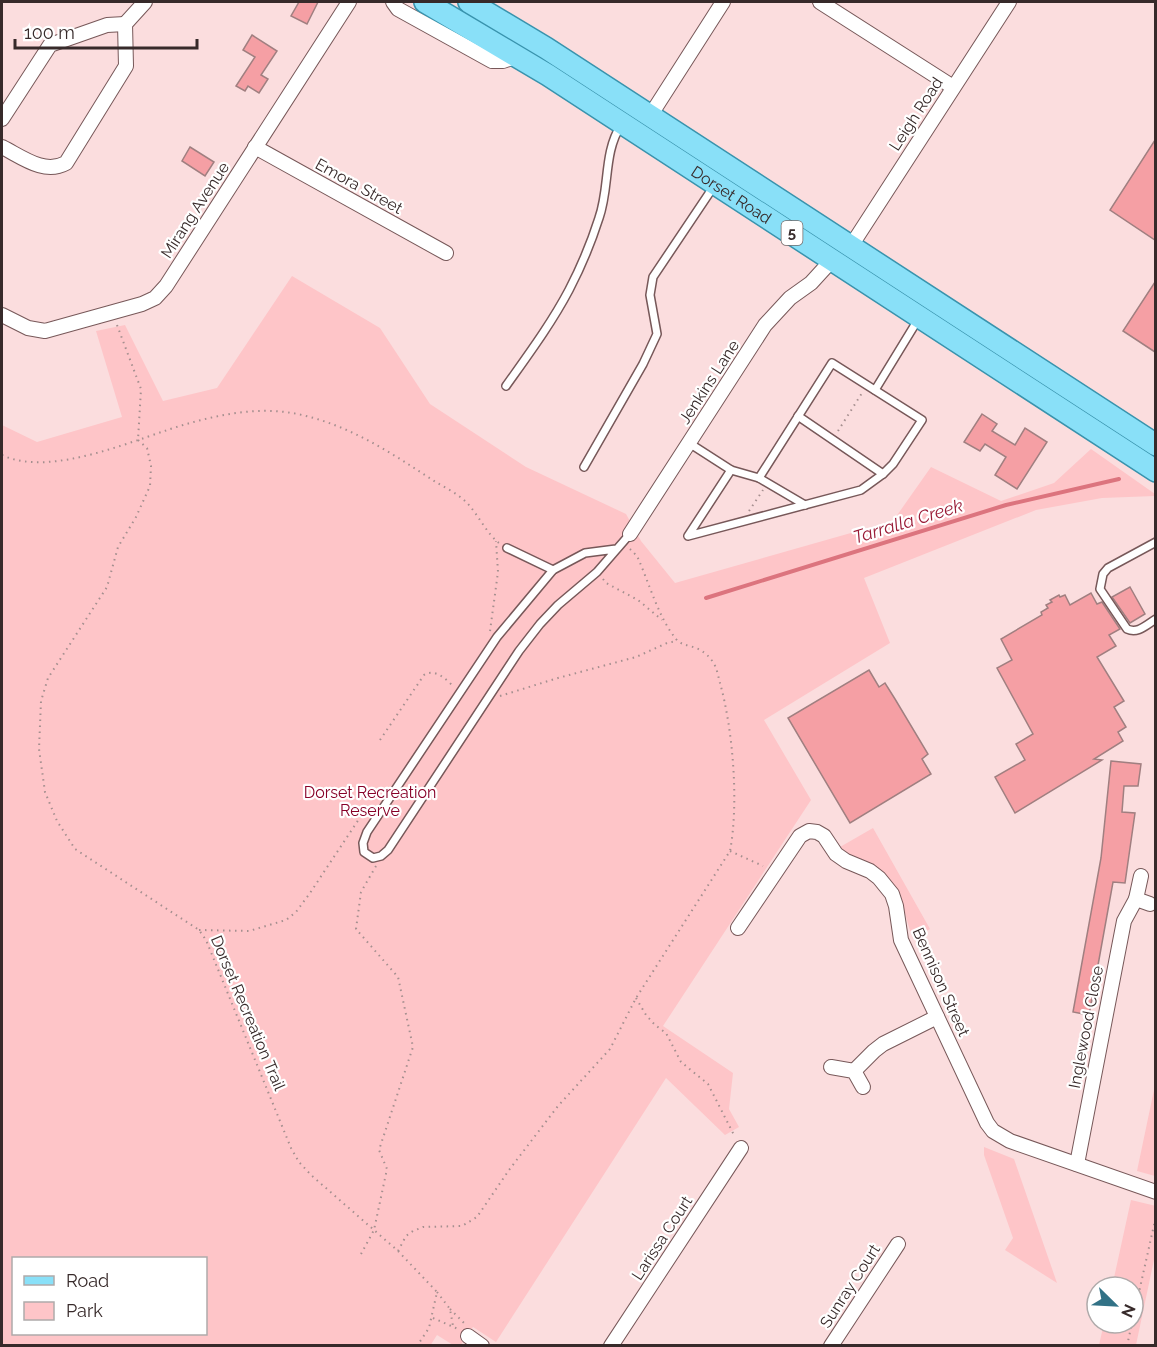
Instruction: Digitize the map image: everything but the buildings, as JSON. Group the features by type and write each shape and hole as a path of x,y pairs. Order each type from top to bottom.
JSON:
{"main road":[{"name":"Dorset Road","path":"425,2 452,8 518,56 1155,471"},
{"name":"Dorset Road","path":"469,2 546,48 1155,445"},
{"path":"832,260 851,246"},
{"path":"1015,379 1027,361"}],"street":[{"path":"2,119 50,45 107,26 125,24 145,2"},
{"name":"Mirang Avenue","path":"2,315 28,328 45,331 149,302 161,293 349,2"},
{"path":"393,2 398,9 486,59 503,61 518,56"},
{"path":"650,116 723,2"},
{"path":"820,2 953,87"},
{"name":"Leigh Road","path":"851,246 1009,2"},
{"path":"2,147 45,168 56,168 66,163 126,66 125,24"},
{"name":"Emora Street","path":"255,147 446,253"},
{"name":"Jenkins Lane","path":"626,538 765,325 790,298 811,283 832,260"},
{"name":"Bennison Street","path":"738,928 800,836 808,831 824,836 836,854 870,871 892,894 901,940 987,1123 993,1131 1010,1141 1155,1192"},
{"name":"Inglewood Close","path":"1077,1164 1124,921 1143,902 1141,876"},
{"path":"854,1071 883,1044 938,1017"},
{"path":"831,1067 854,1071"},
{"path":"854,1071 863,1087"},
{"name":"Larissa Court","path":"611,1346 741,1148"},
{"name":"Sunray Court","path":"831,1346 898,1244"}],"lane":[{"path":"506,386 552,320 585,256 600,214 609,170 609,151 613,138 622,123"},
{"path":"584,466 643,364 657,334 650,295 653,277 716,183"},
{"path":"875,390 920,316"},
{"path":"730,470 688,536 861,490 893,464 922,420 832,363 759,478"},
{"path":"798,416 883,474"},
{"path":"689,443 730,470 759,478 805,505"},
{"path":"616,549 585,553 553,570 487,652 460,692 368,832 363,843 364,852 373,858 381,856 388,850 540,624 576,588 597,572 626,538"},
{"path":"1155,542 1108,568 1103,574 1100,589 1127,629 1137,630 1155,619"},
{"path":"507,548 553,570"}],"path":[{"path":"111,313 141,389 138,440"},
{"path":"833,440 867,385"},
{"path":"2,455 12,460 39,462 65,460 189,423 242,411 276,411 301,415 339,426 381,447 454,493 468,504 496,542 498,572 487,652"},
{"name":"Dorset Recreation Trail","path":"138,440 147,448 151,465 150,486 136,517 118,547 107,587 48,678 41,701 39,749 45,792 57,821 75,849 199,930 213,955 291,1148 299,1161 311,1175 398,1251 469,1327 474,1340"},
{"path":"742,521 768,483"},
{"path":"626,538 637,556 664,622"},
{"path":"597,572 606,583 638,600 664,622 678,641"},
{"path":"398,1251 406,1236 413,1230 423,1227 462,1226 477,1217 509,1170 558,1106 610,1049 636,998 730,851 734,831 735,795 726,706 714,664 700,648 678,641 667,643 636,657 498,697 489,697"},
{"path":"380,740 424,675 429,672 446,680 460,692"},
{"path":"199,930 249,931 286,920 296,912 310,893 365,810 385,806"},
{"path":"730,851 775,872"},
{"path":"361,1254 374,1230 387,1169 379,1150 413,1047 398,977 356,928 361,892 381,856"},
{"path":"636,998 646,1015 666,1033 681,1062 708,1084 741,1148"},
{"path":"1142,1275 1155,1216"},
{"path":"417,1346 433,1318 437,1292"},
{"path":"450,1309 453,1326"},
{"path":"433,1318 453,1326 474,1340"}],"green space":[{"name":"Dorset Recreation Reserve","path":"292,276 380,328 430,404 526,467 626,514 641,541 675,583 893,521 931,467 1001,501 1054,483 1091,449 1155,494 1155,496 1102,498 1036,510 864,578 890,643 764,720 811,800 663,1026 733,1073 729,1109 739,1127 725,1135 666,1078 496,1342 473,1327 460,1346 453,1345 437,1335 430,1346 2,1345 2,425 37,442 122,417 96,331 125,325 163,401 217,388"},
{"path":"873,828 930,929 913,938 896,889 840,847"},
{"path":"1155,1085 1155,1176 1137,1171"},
{"path":"984,1147 1014,1159 1057,1283 1005,1250 1013,1238 984,1155"},
{"path":"1131,1200 1156,1206 1155,1255 1145,1302 1145,1275 1115,1275"},
{"path":"1101,1335 1138,1335 1136,1345 1099,1345"}],"waterway":[{"name":"Tarralla Creek","path":"706,598 1006,505 1119,479"}]}
